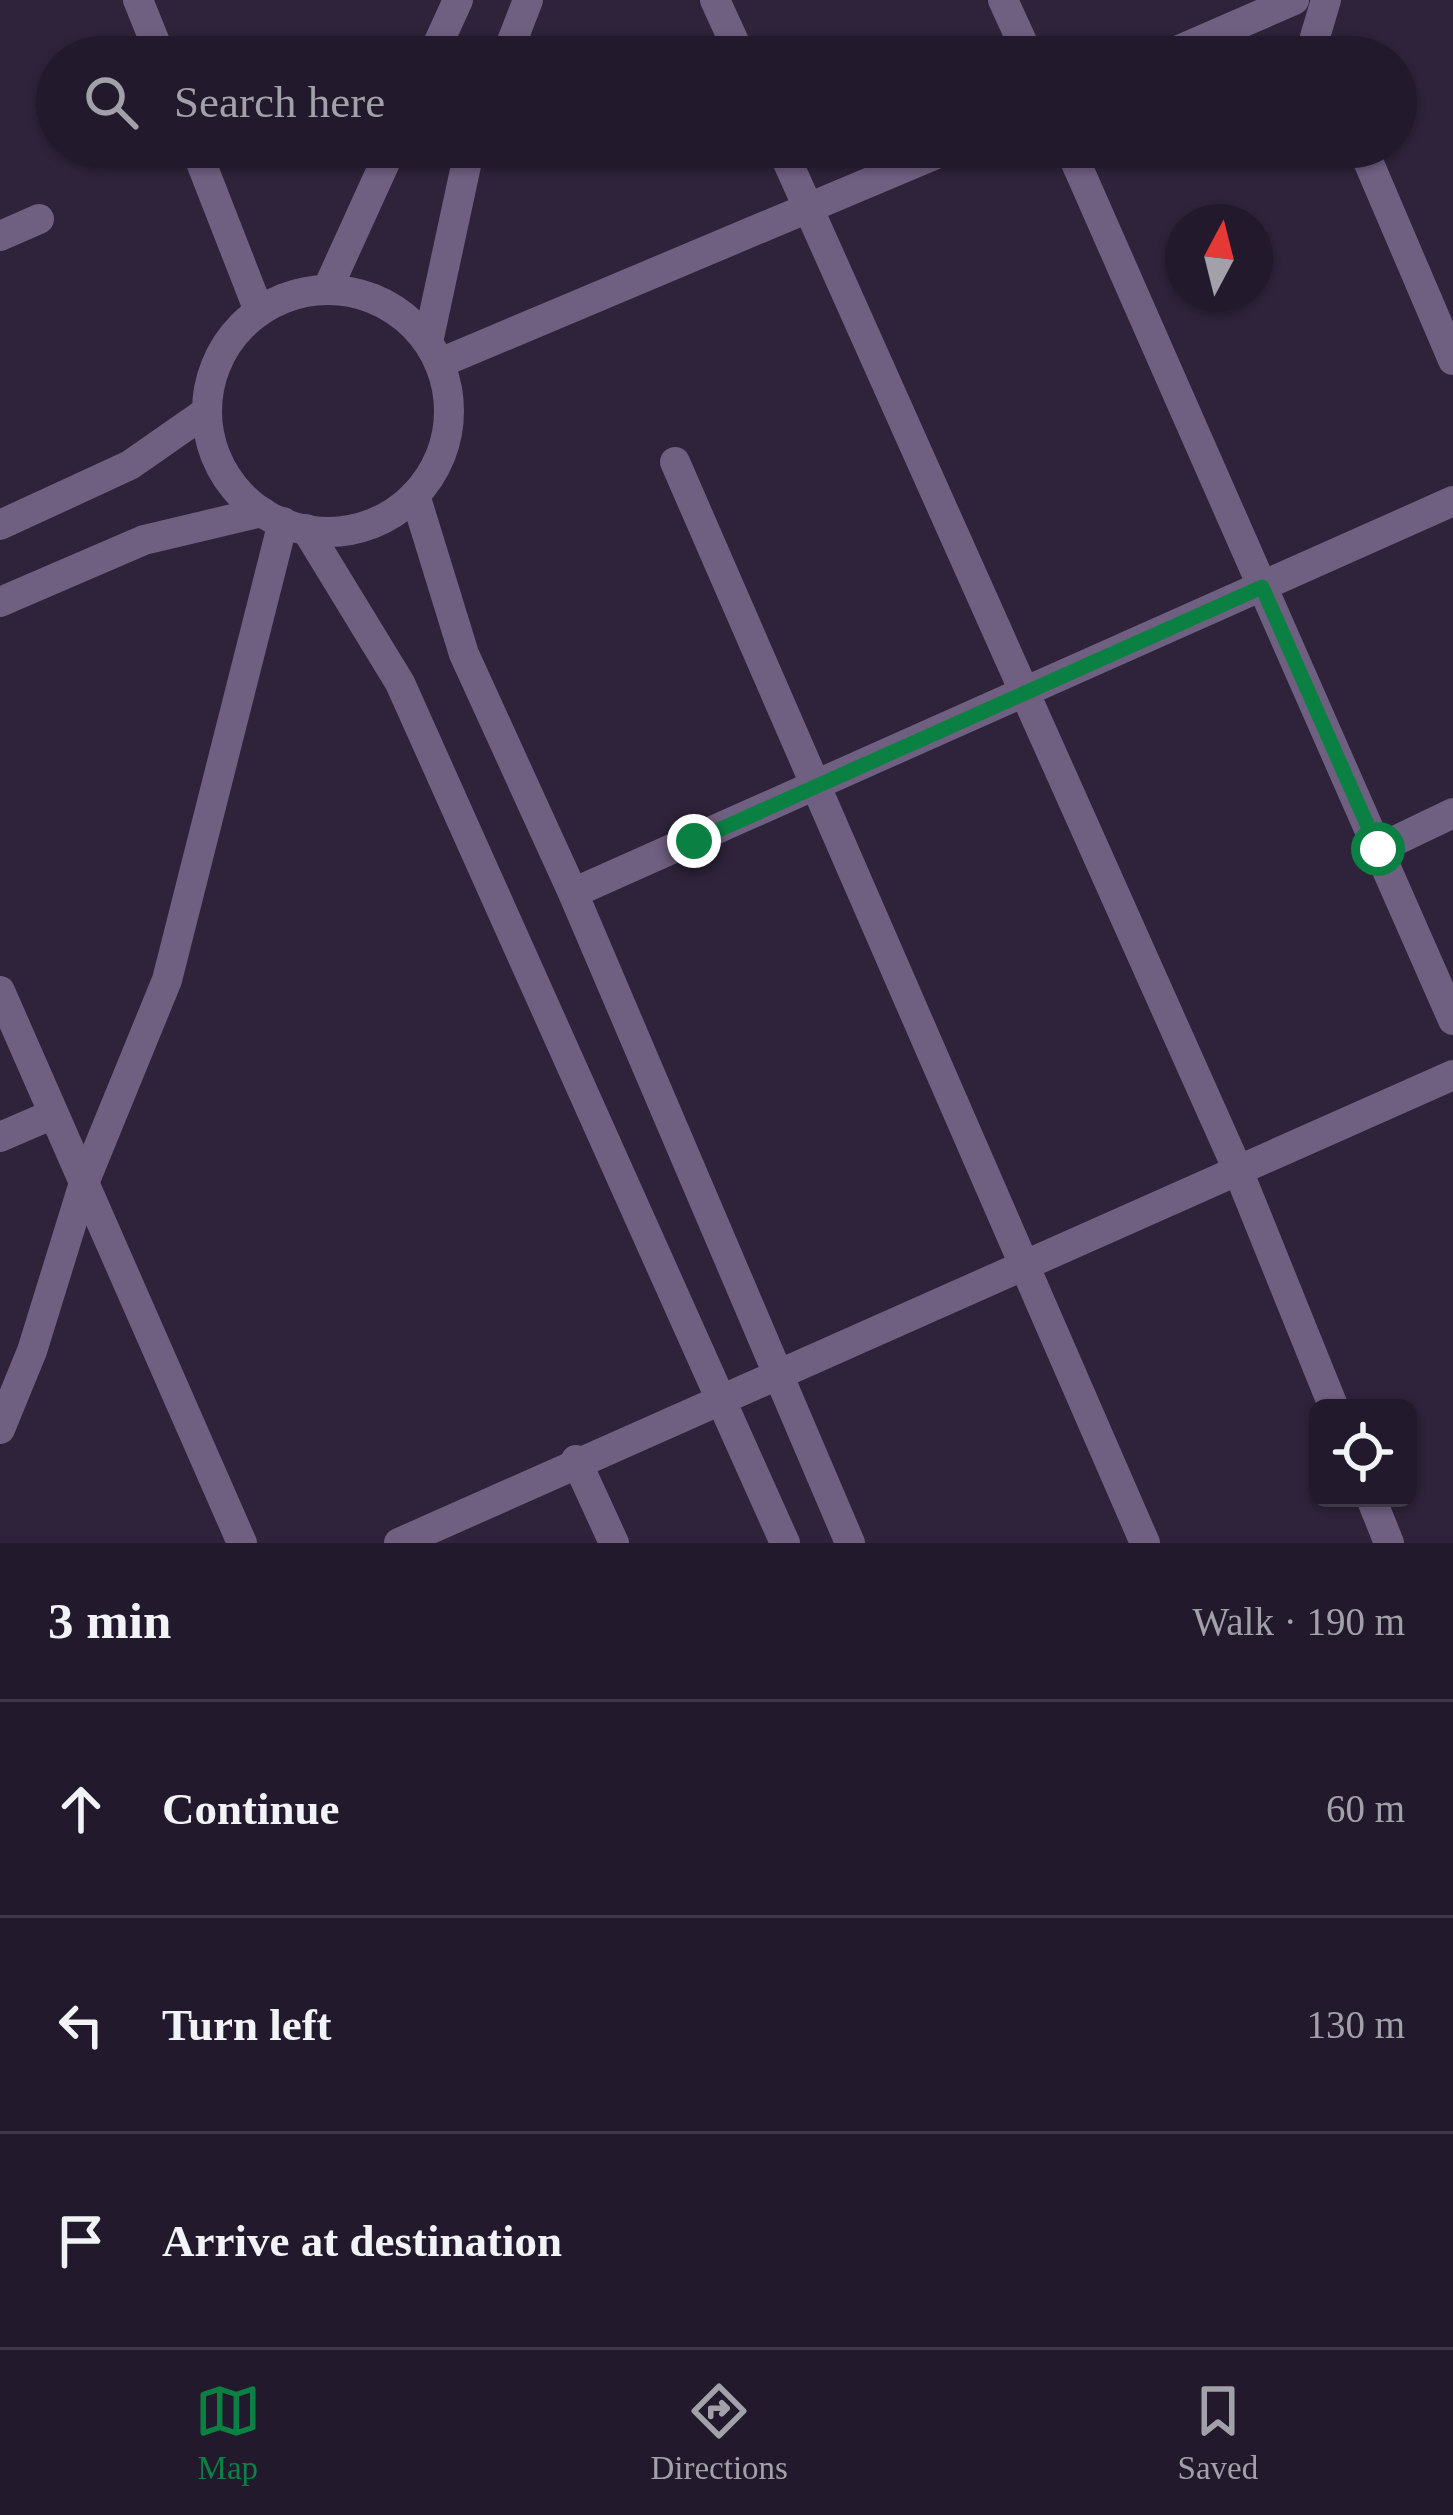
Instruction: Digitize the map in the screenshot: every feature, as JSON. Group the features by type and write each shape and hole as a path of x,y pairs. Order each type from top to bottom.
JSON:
{"street":[{"path":"138,0 152,36"},
{"path":"442,36 458,0"},
{"path":"514,36 528,0"},
{"path":"715,0 731,36"},
{"path":"1003,0 1019,36"},
{"path":"1211,36 1294,0"},
{"path":"1315,36 1326,0"},
{"path":"204,168 259,311"},
{"path":"327,290 382,168"},
{"path":"0,602 145,540 284,521 353,529 376,522 415,495 440,456 447,433 449,409 434,353 466,168"},
{"path":"791,168 1237,1168 1330,1399"},
{"path":"434,353 904,168"},
{"path":"1078,168 1453,1020"},
{"path":"1371,168 1453,360"},
{"path":"0,236 39,219"},
{"path":"434,353 394,309 373,298 327,290 302,292 259,311 241,326 215,366 206,412 216,458 243,497 284,521 400,683 785,1543"},
{"path":"0,526 130,465 206,412"},
{"path":"675,462 1145,1543"},
{"path":"415,495 464,655 573,893 850,1543"},
{"path":"573,893 1453,502"},
{"path":"0,1430 32,1351 84,1184 167,980 284,521"},
{"path":"1378,849 1453,813"},
{"path":"0,991 242,1543"},
{"path":"399,1543 778,1370 1453,1075"},
{"path":"0,1137 51,1115"},
{"path":"576,1460 614,1543"},
{"path":"1375,1507 1389,1543"}],"route":[{"path":"694,841 1262,587 1378,849"}]}
